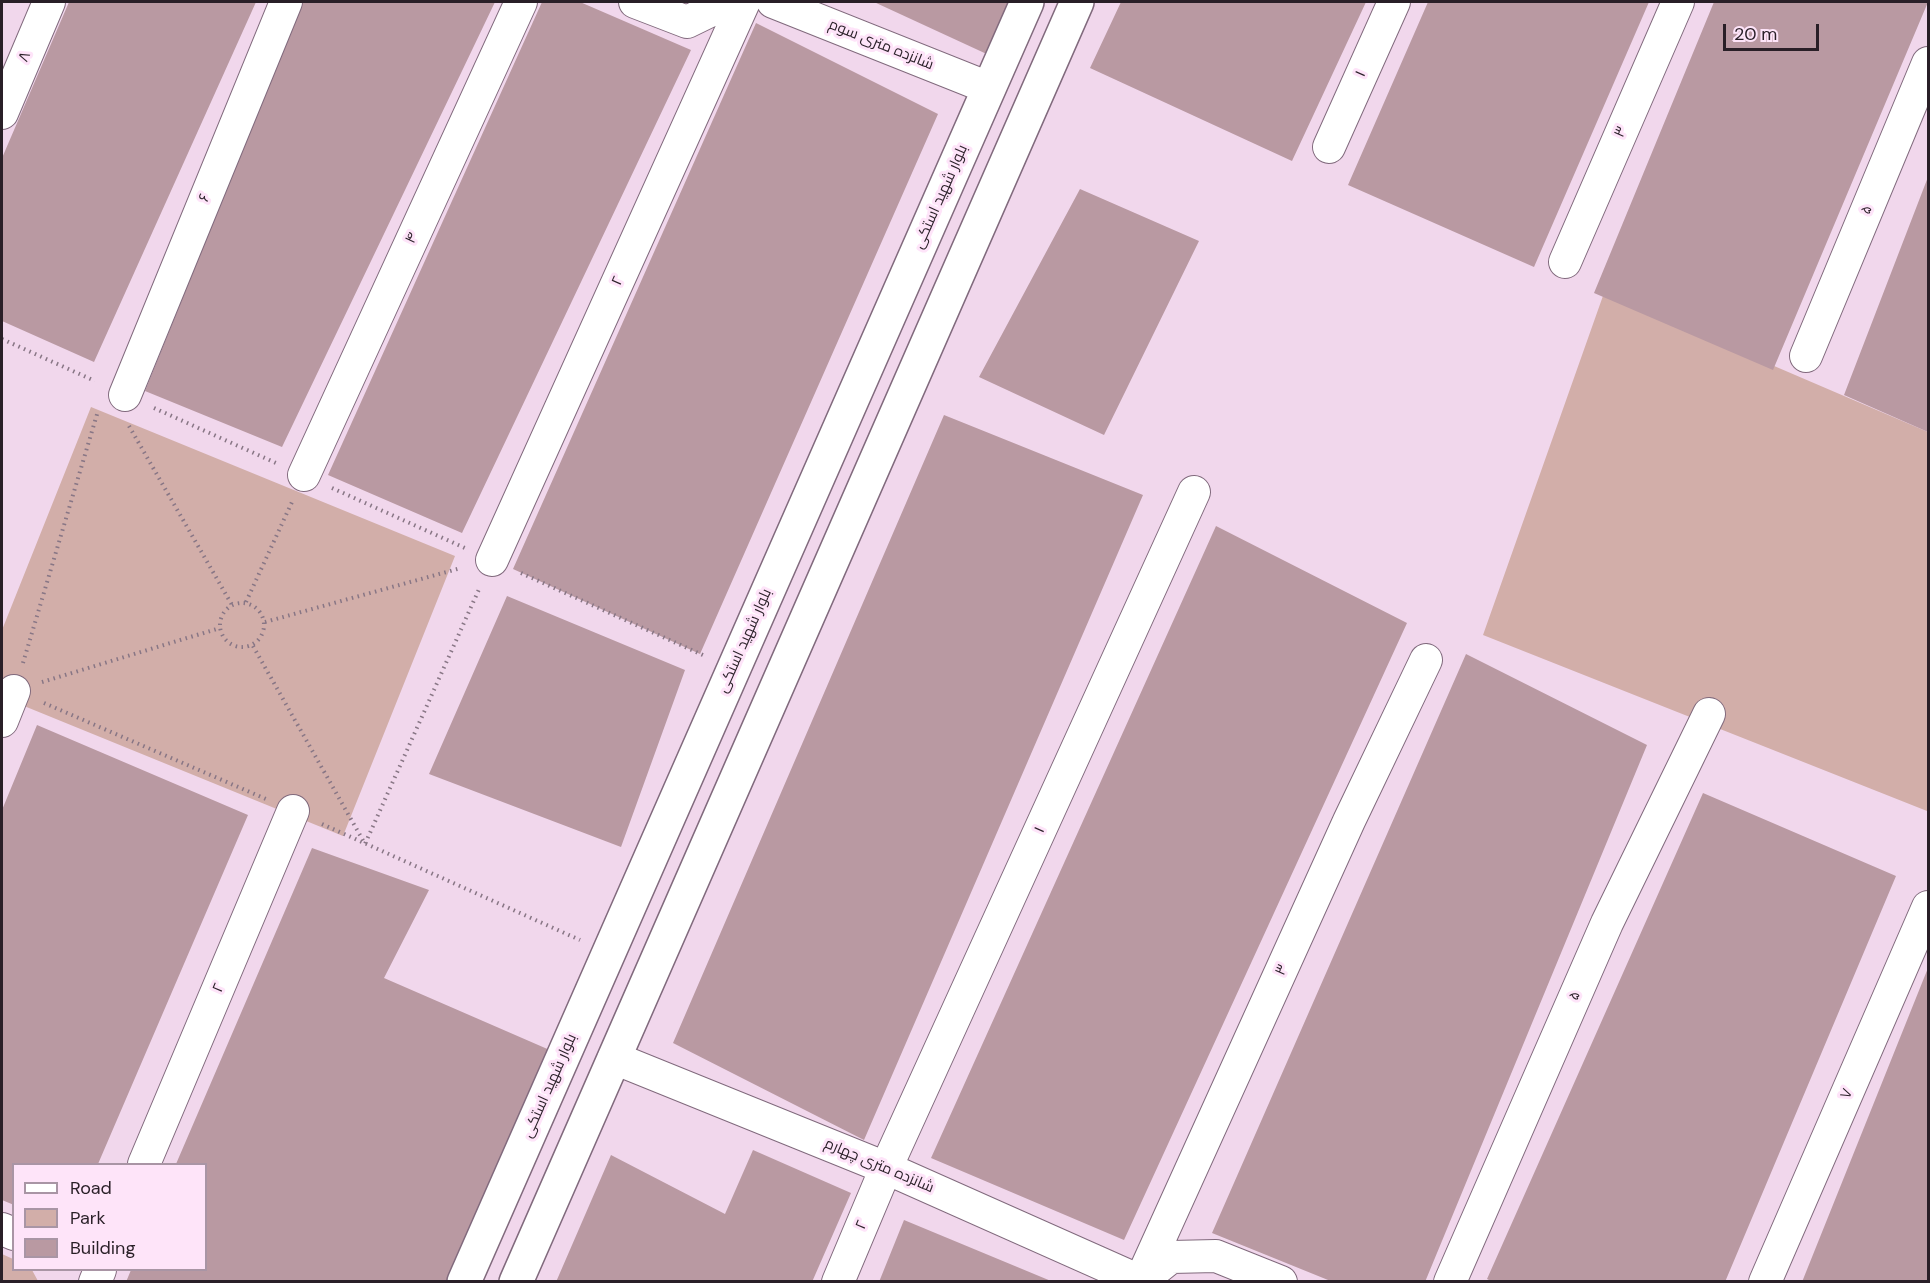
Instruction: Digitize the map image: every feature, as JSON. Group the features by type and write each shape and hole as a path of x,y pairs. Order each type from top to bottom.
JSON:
{"main road":[{"name":"بلوار شهید استکی","path":"464,1281 1027,2"},
{"path":"516,1281 1077,2"}],"street":[{"name":"۸","path":"2,113 49,2"},
{"name":"۶","path":"115,390 286,2"},
{"name":"۴","path":"304,475 520,2"},
{"path":"635,2 687,22 728,2"},
{"name":"۲","path":"492,560 744,2"},
{"name":"شانزده متری سوم","path":"774,2 989,88"},
{"name":"۱","path":"1329,147 1394,2"},
{"name":"۳","path":"1565,262 1678,2"},
{"name":"۵","path":"1806,357 1929,63"},
{"name":"۱","path":"886,1168 1194,492"},
{"name":"۳","path":"1140,1281 1349,821 1426,660"},
{"path":"2,721 14,691"},
{"name":"۵","path":"1450,1281 1606,923 1709,714"},
{"name":"۲","path":"144,1163 293,811"},
{"name":"۷","path":"1765,1281 1929,907"},
{"name":"شانزده متری چهارم","path":"614,1058 886,1168 1140,1281"},
{"name":"۲","path":"838,1281 886,1168"},
{"path":"1140,1281 1171,1257 1216,1256 1281,1281"}],"path":[{"path":"2,339 733,669"},
{"path":"14,691 115,390"},
{"path":"128,425 232,605"},
{"path":"246,603 304,475"},
{"path":"265,622 492,560"},
{"path":"253,646 365,844 492,560"},
{"path":"246,603 258,609 265,622 262,636 253,646 238,648 226,641 220,628 222,614 232,605 246,603"},
{"path":"14,691 220,628"}],"green space":[{"path":"1604,293 1928,432 1927,811 1483,635"},
{"path":"91,407 455,556 343,836 2,697 2,630"},
{"path":"2,1254 12,1259 12,1271 33,1271 38,1281 2,1281"}],"building":[{"path":"69,2 256,2 94,362 2,321 2,158"},
{"path":"302,2 495,2 282,447 145,391"},
{"path":"542,2 580,2 691,50 462,533 328,475"},
{"path":"874,2 1013,2 991,56"},
{"path":"1121,2 1366,2 1292,161 1090,68"},
{"path":"1428,2 1649,2 1534,267 1348,185"},
{"path":"1714,2 1928,2 1773,370 1594,293"},
{"path":"756,23 938,114 700,654 513,569"},
{"path":"1928,177 1928,432 1844,395"},
{"path":"1080,189 1199,241 1104,435 979,377"},
{"path":"944,415 1143,495 864,1140 673,1043"},
{"path":"1216,526 1407,623 1124,1240 931,1158"},
{"path":"507,596 685,670 621,847 429,774"},
{"path":"1466,654 1647,745 1425,1282 1333,1282 1212,1233"},
{"path":"37,725 248,815 98,1163 12,1163 12,1204 2,1200 2,810"},
{"path":"1703,793 1896,876 1725,1282 1493,1282 1487,1279"},
{"path":"312,848 429,890 384,978 552,1051 450,1282 126,1282 131,1271 207,1271 207,1163 176,1163"},
{"path":"1928,968 1928,1282 1802,1282"},
{"path":"753,1150 851,1193 812,1282 556,1282 611,1155 725,1214"},
{"path":"904,1220 1051,1281 1051,1282 879,1282"}]}
